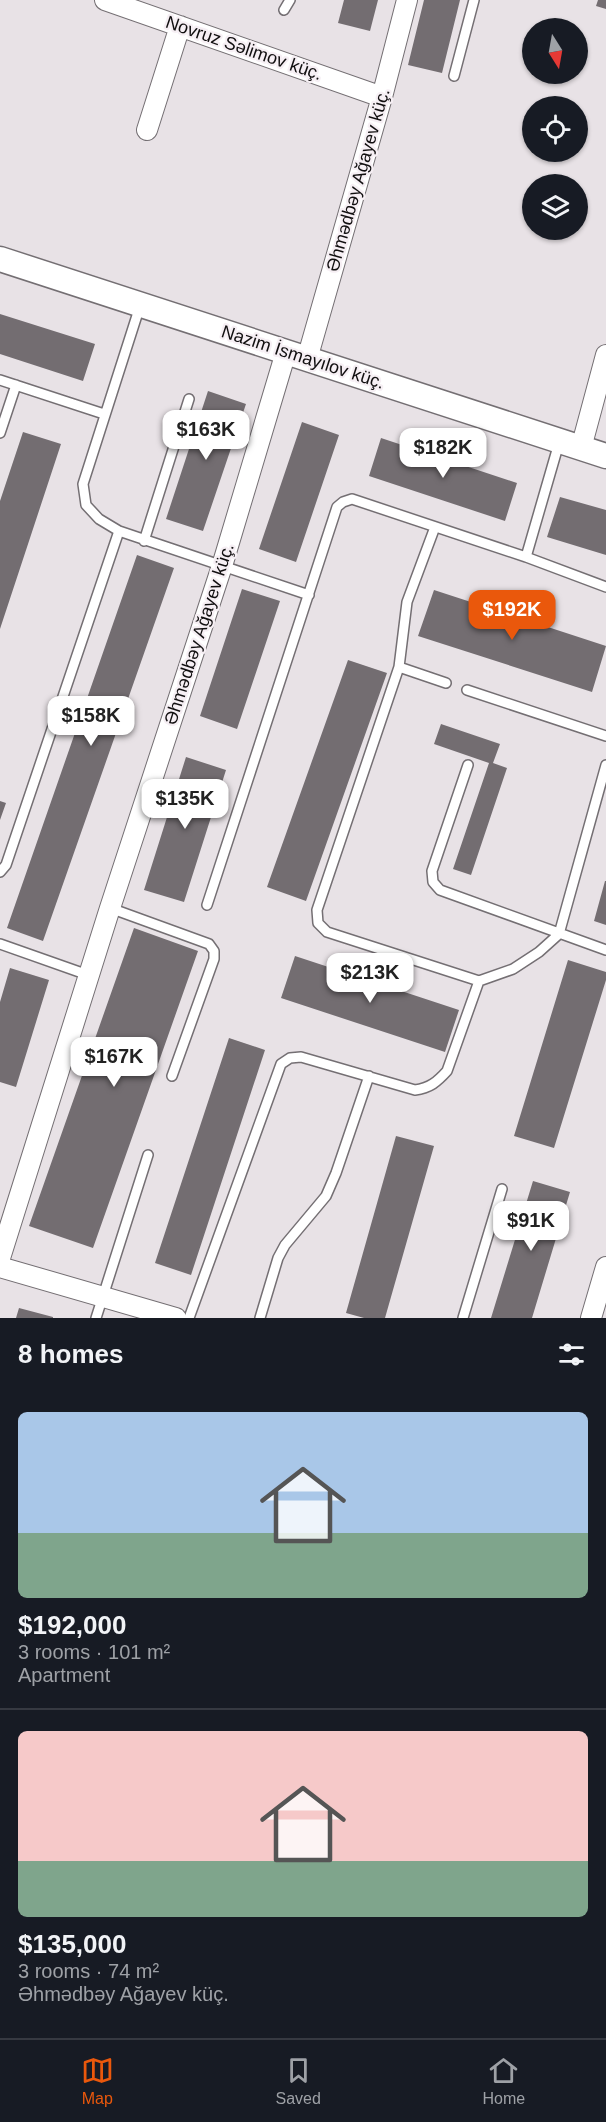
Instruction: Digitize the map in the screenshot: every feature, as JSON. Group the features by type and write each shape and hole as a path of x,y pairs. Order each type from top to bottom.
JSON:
{"street":[{"name":"Novruz Səlimov küç.","path":"105,0 153,8 180,26 382,97"},
{"name":"Əhmədbəy Ağayev küç.","path":"0,1258 88,975 222,566 296,355 382,97 407,0"},
{"path":"147,130 180,26"},
{"name":"Nazim İsmayılov küç.","path":"0,259 606,456"},
{"path":"570,444 606,355"},
{"path":"0,1266 176,1318"},
{"path":"591,1318 606,1267"}],"lane":[{"path":"284,10 290,0"},
{"path":"454,76 474,0"},
{"path":"140,305 83,484 86,505 99,519 119,531 309,595"},
{"path":"0,380 104,414"},
{"path":"0,433 16,385"},
{"path":"144,541 189,399"},
{"path":"526,557 570,444"},
{"path":"207,905 337,507 343,502 352,499 526,557 606,587"},
{"path":"435,527 407,602 399,667 317,910 318,923 327,932 479,981 513,969 539,952 558,934 606,765"},
{"path":"0,872 6,865 14,844 119,531"},
{"path":"399,667 446,683"},
{"path":"467,690 606,736"},
{"path":"468,765 432,871 433,882 440,890 606,950"},
{"path":"110,908 209,944 214,951 214,959 172,1076"},
{"path":"0,944 88,975"},
{"path":"189,1318 281,1064 290,1058 301,1057 415,1090 427,1088 437,1082 447,1071 479,981"},
{"path":"260,1318 278,1258 285,1245 326,1196 369,1076"},
{"path":"96,1318 147,1155"},
{"path":"463,1318 502,1189"}],"building":[{"path":"344,0 378,0 370,31 338,23"},
{"path":"424,0 460,0 442,73 408,65"},
{"path":"598,0 606,0 606,9 596,6"},
{"path":"0,314 95,344 83,381 0,354"},
{"path":"208,391 246,404 203,531 166,519"},
{"path":"302,422 339,435 296,562 259,549"},
{"path":"23,432 61,444 0,629 0,501"},
{"path":"381,438 517,483 505,521 369,476"},
{"path":"560,497 606,510 606,555 547,537"},
{"path":"137,555 174,568 43,941 7,928"},
{"path":"242,589 280,601 237,729 200,716"},
{"path":"434,590 606,646 592,692 418,636"},
{"path":"348,660 387,673 306,901 267,887"},
{"path":"441,724 500,744 493,763 507,768 471,875 453,869 489,763 434,744"},
{"path":"186,757 226,770 184,902 144,890"},
{"path":"0,801 6,803 0,820"},
{"path":"606,881 606,925 594,921"},
{"path":"134,928 198,951 93,1248 29,1226"},
{"path":"295,956 459,1010 445,1052 281,998"},
{"path":"568,960 606,972 606,980 554,1148 514,1136"},
{"path":"10,968 49,980 16,1087 0,1082 0,1002"},
{"path":"229,1038 265,1050 191,1275 155,1263"},
{"path":"396,1136 434,1146 385,1318 364,1318 346,1313"},
{"path":"533,1181 570,1192 532,1318 491,1318"},
{"path":"19,1308 53,1317 53,1318 16,1318"}]}
